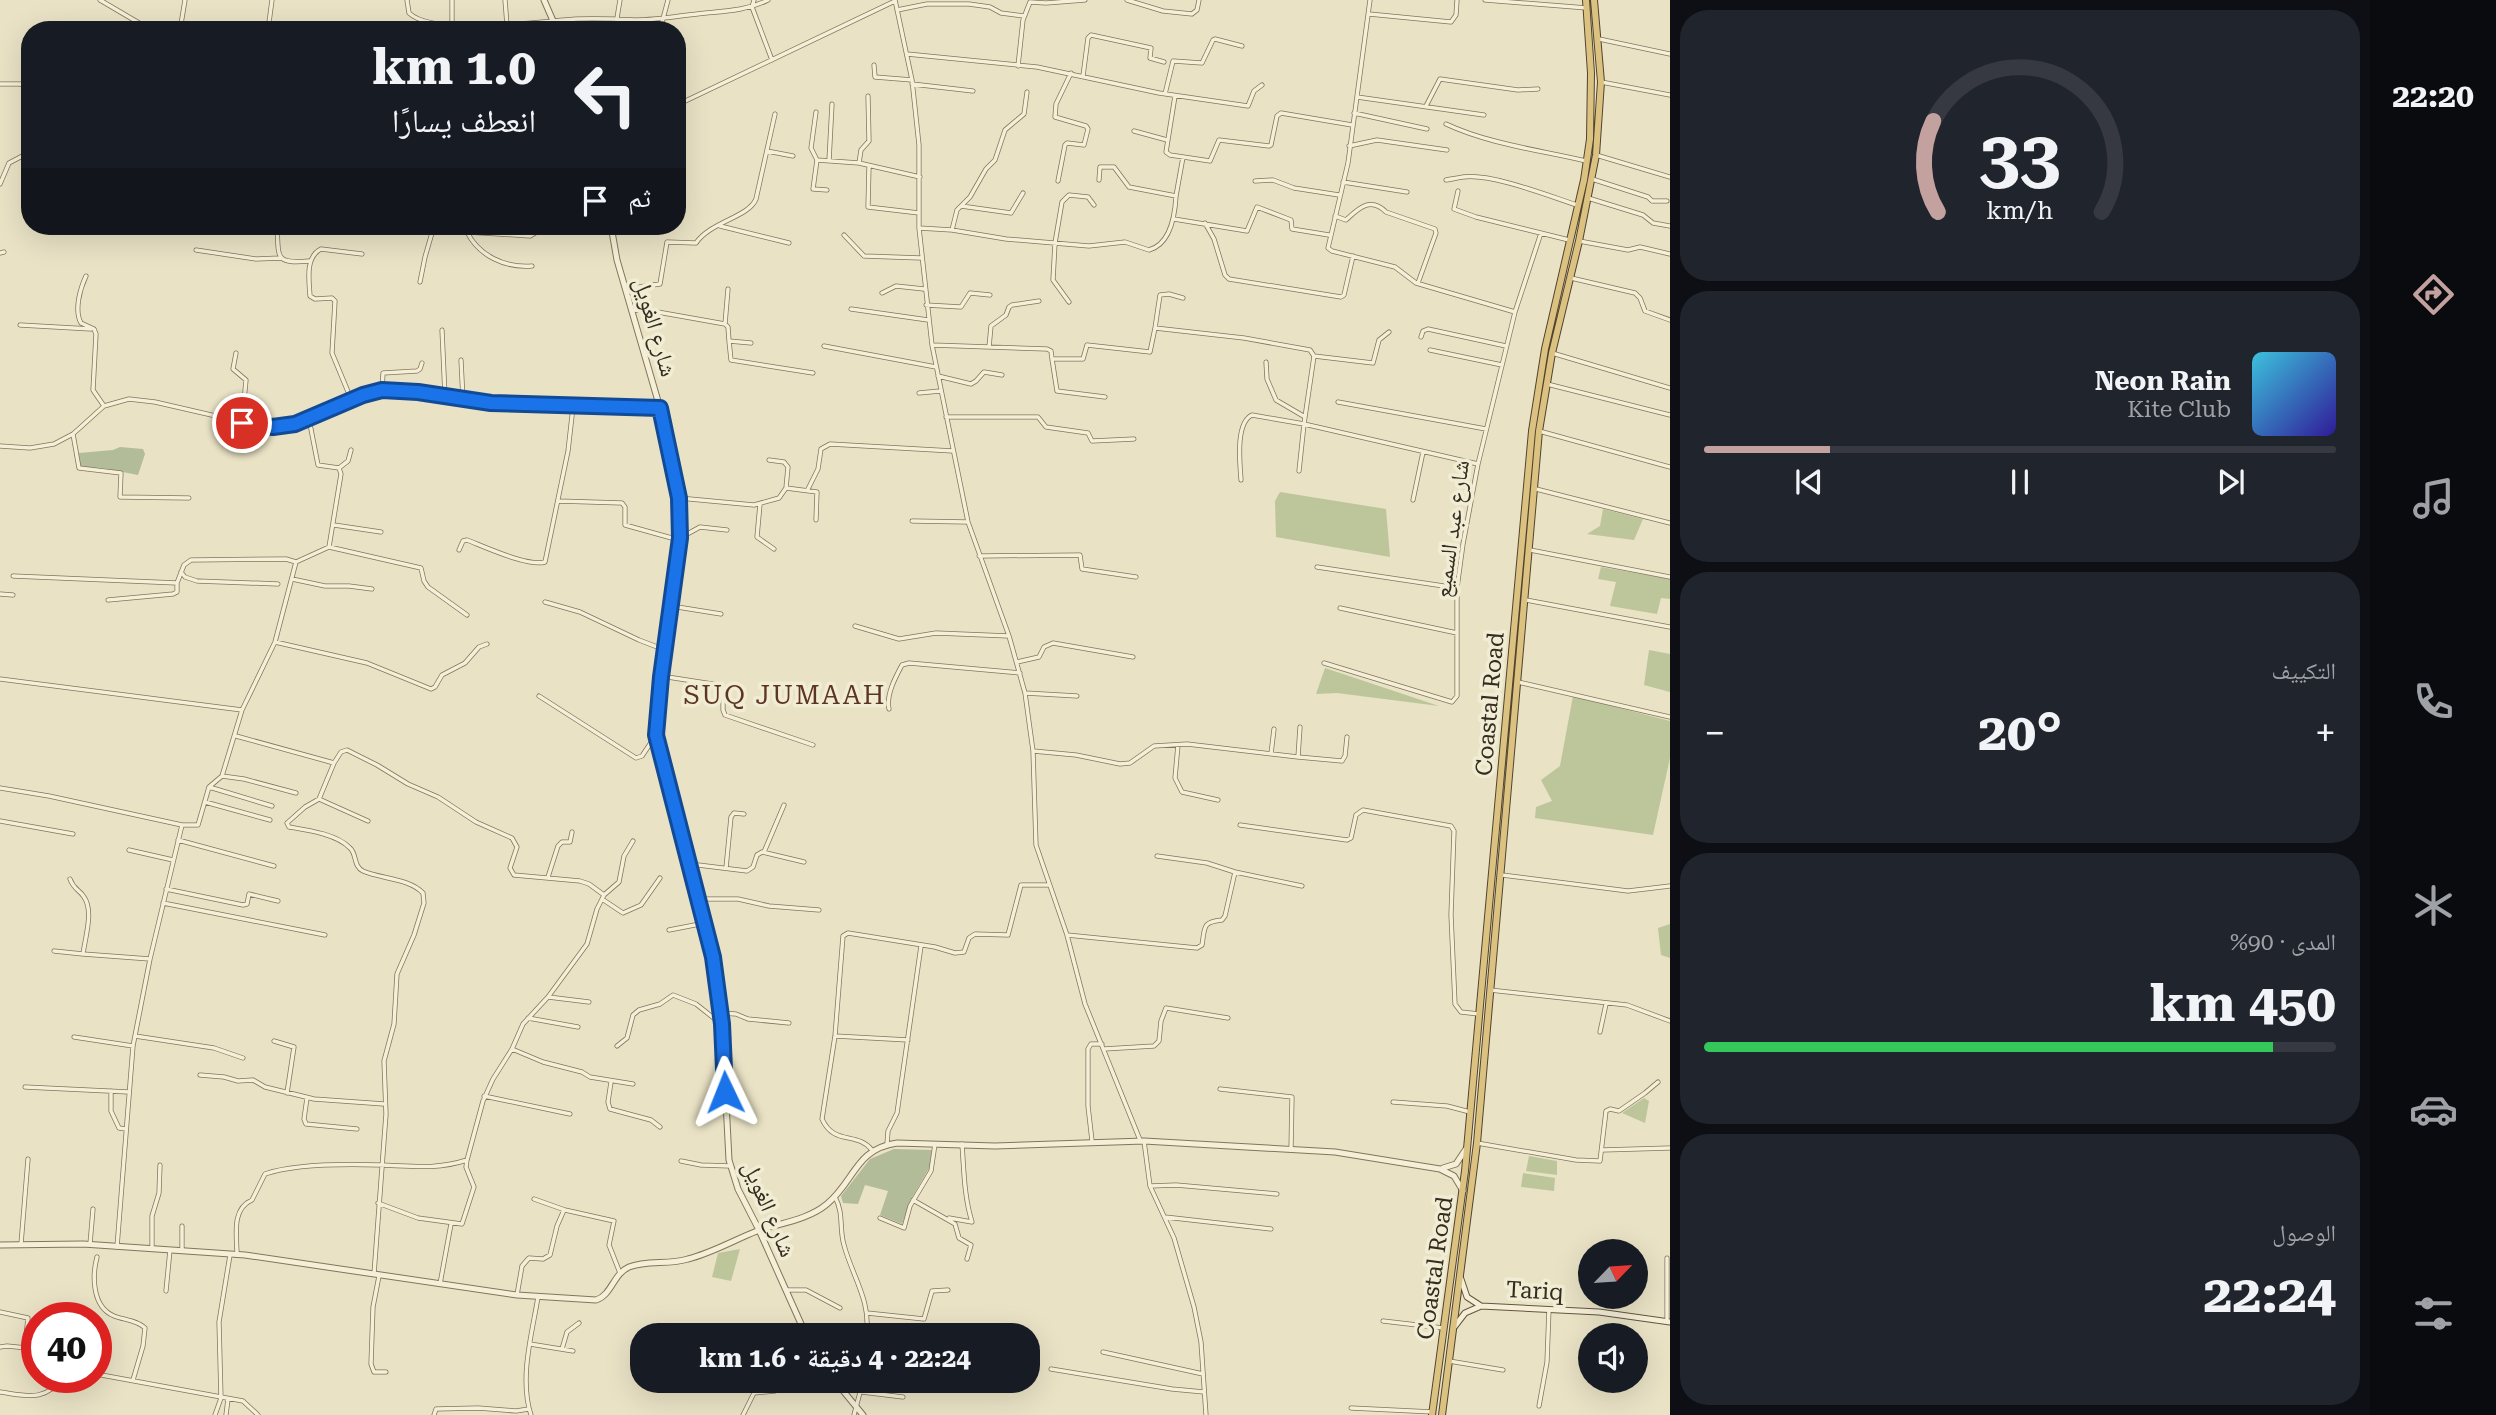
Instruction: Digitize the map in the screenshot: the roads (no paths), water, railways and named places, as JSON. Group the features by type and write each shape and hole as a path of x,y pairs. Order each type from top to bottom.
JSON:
{"highway":[{"name":"Coastal Road","path":"1442,1415 1477,1143 1539,431 1552,354 1596,155 1601,82 1596,0"},
{"name":"Coastal Road","path":"1432,1413 1463,1191 1532,431 1545,349 1588,161 1592,106 1587,4"}],"street":[{"path":"100,0 136,21"},
{"path":"182,21 185,0"},
{"path":"269,21 272,0"},
{"path":"407,0 409,13 424,21"},
{"path":"452,0 452,21"},
{"path":"505,0 507,21"},
{"path":"544,0 552,21 662,18 752,7 768,0"},
{"path":"617,18 620,0"},
{"path":"662,21 668,0"},
{"path":"754,0 752,7 772,60"},
{"path":"686,101 895,0 912,82 919,145 921,258 937,376 968,522 1009,636 1026,693 1033,751 1036,845 1067,935 1085,1004 1142,1141 1150,1186 1174,1238 1201,1342 1206,1415"},
{"path":"1018,66 1024,16 1031,1 1085,0"},
{"path":"1127,0 1163,10 1192,14 1197,10 1199,0"},
{"path":"1370,0 1343,182 1328,246 1330,249 1399,269 1409,281 1515,312"},
{"path":"1368,14 1451,22 1456,15 1457,0"},
{"path":"1485,0 1587,4"},
{"path":"897,10 927,4 969,4 1024,16"},
{"path":"1083,76 1088,38 1091,35 1151,48 1150,58 1164,62"},
{"path":"1597,38 1670,54"},
{"path":"1165,94 1173,61 1202,63 1215,39 1242,46"},
{"path":"907,54 1071,74 1175,96 1248,106 1254,92 1262,85"},
{"path":"874,65 875,77 973,91"},
{"path":"1058,181 1066,143 1084,145 1088,129 1086,126 1055,117 1056,104 1071,74"},
{"path":"1426,106 1440,79 1518,90 1538,89"},
{"path":"1601,82 1670,95"},
{"path":"0,84 21,84"},
{"path":"952,230 957,210 972,195 986,169 996,159 1005,130 1024,114 1027,92"},
{"path":"859,163 861,150 869,140 869,96"},
{"path":"1175,96 1167,154 1183,157 1210,161 1219,140 1270,145 1277,116 1281,113 1352,125"},
{"path":"1357,97 1484,114"},
{"path":"829,160 832,104"},
{"path":"816,112 811,148 817,160 813,189 827,190"},
{"path":"1354,113 1427,129"},
{"path":"625,289 660,284 667,242 696,243 702,234 754,204 775,114"},
{"path":"1446,124 1486,139 1588,161"},
{"path":"1133,131 1167,140"},
{"path":"1349,146 1377,140 1447,150"},
{"path":"767,151 793,156"},
{"path":"1596,155 1670,177"},
{"path":"0,184 9,163 21,157"},
{"path":"919,228 1089,246 1125,242 1152,249 1166,236 1174,219 1183,157"},
{"path":"817,160 859,163 920,177"},
{"path":"869,166 868,207 919,213"},
{"path":"1099,180 1100,167 1114,167 1129,187 1176,196"},
{"path":"1446,180 1464,177 1491,180 1577,205"},
{"path":"1592,179 1648,197 1652,201 1667,201"},
{"path":"1255,181 1273,180 1294,188 1339,195"},
{"path":"1343,182 1407,192"},
{"path":"1458,191 1454,209 1569,240"},
{"path":"961,206 1011,213 1023,193"},
{"path":"1069,302 1053,281 1055,243 1062,202 1066,196 1088,197 1094,205"},
{"path":"1588,198 1643,215 1653,223 1670,226"},
{"path":"1335,216 1346,220 1356,209 1366,204 1435,229 1436,233 1418,284"},
{"path":"1174,219 1248,231 1257,207 1291,220 1292,229 1329,235"},
{"path":"1205,223 1212,232 1228,279 1341,297 1344,295 1353,256"},
{"path":"718,225 789,243"},
{"name":"شارع عبد السميع","path":"1324,663 1452,702 1457,696 1457,587 1463,544 1478,464 1506,346 1542,233"},
{"path":"844,234 863,256 921,258"},
{"path":"277,235 278,251 288,263 309,261"},
{"path":"420,282 432,235"},
{"path":"469,235 478,249 488,256 514,266 532,265"},
{"path":"514,235 532,235"},
{"name":"شارع الغويل","path":"613,235 625,289 660,408 679,498 680,539 656,735 713,957 722,1024 730,1166 738,1189 800,1323"},
{"path":"1579,241 1628,250 1640,247 1670,254"},
{"path":"351,400 332,353 335,301 332,298 310,296 309,261 317,250 321,249 362,254"},
{"path":"196,250 256,259 282,258"},
{"path":"86,276 79,298 79,320 94,329 96,339 93,390 104,406"},
{"path":"1569,278 1635,293 1645,311 1670,320"},
{"path":"882,293 896,286 925,289"},
{"path":"728,289 725,324 728,327 731,360 813,373"},
{"path":"926,305 961,307 970,293 990,295"},
{"path":"1052,359 1083,359 1087,345 1149,352 1160,295 1183,298"},
{"path":"989,347 991,326 1006,315 1012,304 1039,301"},
{"path":"851,309 928,320"},
{"path":"632,310 725,324"},
{"path":"20,325 94,329"},
{"path":"1155,328 1262,340 1311,350 1314,356 1299,471"},
{"path":"1421,337 1423,331 1428,329 1506,346"},
{"path":"442,330 445,397"},
{"path":"1314,356 1373,363 1379,340 1389,332"},
{"path":"729,341 751,343"},
{"path":"932,345 1047,349 1051,351 1057,391 1105,397"},
{"path":"824,346 936,367"},
{"path":"1430,350 1502,365"},
{"path":"236,354 233,369 246,380 242,423"},
{"path":"1552,354 1670,388"},
{"path":"461,360 463,400"},
{"path":"1266,362 1268,379 1276,400 1305,417"},
{"path":"382,390 383,373 419,370 422,363"},
{"path":"937,376 971,384 984,372 1002,375"},
{"path":"1547,384 1670,415"},
{"path":"0,446 30,448 54,444 73,434 104,406 119,400 142,400 259,426 283,426 309,419 351,400 382,390 463,400 573,407 660,408"},
{"path":"919,393 940,391"},
{"path":"1338,402 1486,429"},
{"path":"458,550 463,541 467,540 498,552 543,563 558,501 573,407"},
{"path":"1241,480 1239,447 1247,418 1252,415 1304,424 1478,464"},
{"path":"946,417 1038,417 1046,427 1088,433 1091,441 1134,439"},
{"path":"309,419 318,465 339,468 348,461 351,450"},
{"path":"1539,431 1670,467"},
{"path":"73,434 79,468 121,473 120,497 189,498"},
{"path":"808,489 818,469 821,449 830,444 953,450"},
{"path":"0,451 7,447"},
{"path":"1413,500 1423,452"},
{"path":"679,498 737,504 760,504 779,498 786,488 786,464 769,460"},
{"path":"328,547 341,480 339,468"},
{"path":"786,488 814,490 817,495 816,520"},
{"path":"1536,489 1670,523"},
{"path":"558,501 622,503 625,507 625,525 680,539 700,527 727,530"},
{"path":"760,504 757,537 774,549"},
{"path":"912,522 968,522"},
{"path":"334,525 381,532"},
{"path":"108,600 173,594 177,592 181,572 187,561 191,560 286,559 296,562 328,547 421,568 428,587 467,615"},
{"path":"1530,550 1670,577"},
{"path":"979,556 1080,555 1082,569 1136,578"},
{"path":"0,788 182,825 198,825 209,787 222,776 242,710 275,642 296,562"},
{"path":"1317,567 1457,587"},
{"path":"181,572 185,578 197,581 278,584"},
{"path":"13,576 177,583"},
{"path":"292,579 325,586 372,589"},
{"path":"0,594 13,595"},
{"path":"1526,600 1670,627"},
{"path":"545,603 580,612 665,650"},
{"path":"671,606 721,614"},
{"path":"1340,608 1457,633"},
{"path":"855,626 900,639 936,633 1009,636"},
{"path":"275,642 367,663 431,689 442,675 465,663 479,647 487,644"},
{"path":"1017,662 1039,657 1044,648 1053,643 1133,657"},
{"path":"889,709 888,699 899,671 902,665 909,663 1020,673"},
{"path":"661,677 719,685 723,689 725,715 813,745"},
{"path":"0,679 242,710"},
{"path":"1518,682 1670,717"},
{"path":"1026,693 1077,696"},
{"path":"539,696 636,758 642,756 656,735"},
{"path":"1298,757 1300,727"},
{"path":"1271,754 1274,729"},
{"path":"236,736 334,763"},
{"path":"1033,751 1076,755 1121,764 1130,763 1154,746 1196,745 1337,762 1342,761 1345,756 1347,737"},
{"path":"1178,745 1175,778 1182,792 1218,800"},
{"path":"386,1371 374,1372 371,1364 386,1105 383,1067 394,1024 397,974 414,935 424,903 423,893 417,888 363,870 356,862 352,850 345,844 328,836 287,825 297,813 319,799 334,763 341,752 347,750 408,784 438,797 465,816 516,842 510,868 514,875 580,881 620,913 641,905 660,878"},
{"path":"222,776 296,793"},
{"path":"209,787 272,806"},
{"path":"319,799 368,821"},
{"path":"205,802 270,820"},
{"path":"764,852 785,805"},
{"path":"1240,825 1347,840 1351,838 1356,816 1363,810 1451,826 1454,831 1451,915 1455,1004 1461,1012 1481,1014"},
{"path":"726,868 731,817 734,813 744,814"},
{"path":"0,821 73,834"},
{"path":"117,1247 133,1046 150,959 182,825"},
{"path":"548,877 558,846 562,842 570,842 572,832"},
{"path":"178,840 274,866"},
{"path":"379,1203 418,1218 460,1225 463,1223 473,1190 467,1160 484,1096 512,1049 523,1024 548,997 587,944 597,909 603,897 619,882 624,856 634,841"},
{"path":"129,850 173,860"},
{"path":"690,864 750,870 759,853 764,852 804,862"},
{"path":"1157,856 1207,863 1301,886"},
{"path":"1067,935 1198,948 1202,945 1206,924 1210,920 1222,920 1225,916 1235,872"},
{"path":"1502,875 1628,891 1670,886"},
{"path":"70,879 75,890 84,897 87,906 83,954"},
{"path":"872,1150 864,1142 835,1135 829,1131 822,1119 835,1036 842,943 845,934 961,953 967,950 971,935 1008,935 1011,932 1021,885 1049,885"},
{"path":"166,888 243,905 247,904 249,894 278,901"},
{"path":"699,899 738,898 769,906 819,910"},
{"path":"163,903 325,935"},
{"path":"669,930 705,923"},
{"path":"887,1144 888,1131 897,1114 921,946"},
{"path":"54,951 150,959"},
{"path":"1490,990 1627,1006 1670,1021"},
{"path":"617,1046 627,1038 634,1015 639,1010 660,1004 673,995 696,1004 722,1024"},
{"path":"548,997 589,1002"},
{"path":"1601,1032 1606,1004"},
{"path":"1091,1141 1088,1049 1091,1044 1149,1047 1157,1044 1166,1008 1228,1018"},
{"path":"721,1013 789,1023"},
{"path":"528,1018 578,1027"},
{"path":"135,1036 214,1048 243,1058"},
{"path":"835,1036 908,1040"},
{"path":"74,1037 133,1046"},
{"path":"274,1041 294,1047 287,1093"},
{"path":"512,1049 543,1062 611,1082 633,1084"},
{"path":"200,1075 238,1081 253,1080 265,1087 307,1098 386,1105"},
{"path":"611,1082 608,1102 610,1109 651,1120 660,1127"},
{"path":"1477,1143 1598,1162 1601,1160 1606,1111 1619,1111 1658,1082"},
{"path":"25,1087 129,1092"},
{"path":"1220,1089 1292,1097 1291,1149"},
{"path":"111,1091 111,1111 119,1128 125,1129"},
{"path":"484,1096 570,1114"},
{"path":"307,1098 304,1115 306,1124 357,1129"},
{"path":"1393,1102 1447,1106 1470,1112"},
{"path":"0,1245 90,1244 233,1255 517,1295 601,1298 607,1294 620,1273 632,1266 688,1259 759,1230 815,1213 835,1197 858,1164 872,1150 887,1144 995,1146 1142,1141 1335,1152 1440,1168 1454,1176 1463,1191"},
{"path":"880,1218 904,1228 914,1200 931,1171 936,1143"},
{"path":"914,1200 949,1218 972,1222 964,1189 966,1178 962,1144"},
{"path":"1602,1150 1670,1147"},
{"path":"1440,1168 1456,1164 1467,1149"},
{"path":"22,1244 28,1159"},
{"path":"215,1415 221,1398 219,1322 233,1255 238,1214 242,1206 251,1200 265,1174 314,1167 381,1165 429,1168 467,1160"},
{"path":"681,1161 730,1166"},
{"path":"152,1250 152,1216 159,1193 160,1165"},
{"path":"1150,1186 1176,1185 1277,1194"},
{"path":"835,1197 841,1211 844,1245 862,1292 867,1323"},
{"path":"534,1199 565,1210 614,1221 609,1245 620,1273"},
{"path":"90,1244 93,1209"},
{"path":"517,1295 522,1266 529,1258 543,1259 550,1255 557,1226 565,1210"},
{"path":"1165,1217 1271,1229"},
{"path":"949,1218 955,1224 959,1238 971,1245 967,1259"},
{"path":"440,1284 451,1224"},
{"path":"182,1226 182,1251"},
{"path":"166,1291 170,1250"},
{"path":"97,1257 93,1283 104,1308 110,1315 141,1324 145,1328 143,1346 132,1381"},
{"path":"1667,1258 1668,1321"},
{"path":"1461,1275 1462,1287 1467,1297 1481,1306"},
{"path":"785,1290 806,1290 840,1308"},
{"path":"867,1312 924,1319 932,1291 948,1290"},
{"path":"531,1415 526,1393 530,1344 538,1297"},
{"path":"1453,1328 1465,1313 1481,1306"},
{"name":"Tariq","path":"1481,1306 1613,1313 1668,1321"},
{"path":"1539,1406 1547,1362 1549,1309"},
{"path":"0,1312 21,1316"},
{"path":"1383,1321 1445,1329"},
{"path":"562,1349 567,1332 579,1323"},
{"path":"530,1344 573,1351"},
{"path":"0,1348 21,1347"},
{"path":"1102,1352 1203,1374"},
{"path":"1449,1361 1503,1370"},
{"path":"1051,1369 1204,1392"},
{"path":"112,1377 245,1401 258,1415"},
{"path":"0,1392 21,1393"},
{"path":"22,1393 46,1393"},
{"path":"743,1415 754,1393"},
{"path":"843,1393 855,1412 863,1415"},
{"path":"855,1412 862,1393"},
{"path":"870,1393 903,1397"},
{"path":"226,1415 228,1399"},
{"path":"434,1415 436,1409 478,1408 516,1412 529,1409"},
{"path":"1351,1408 1432,1413"}],"district":[{"name":"SUQ JUMAAH","path":"785,695"}]}
